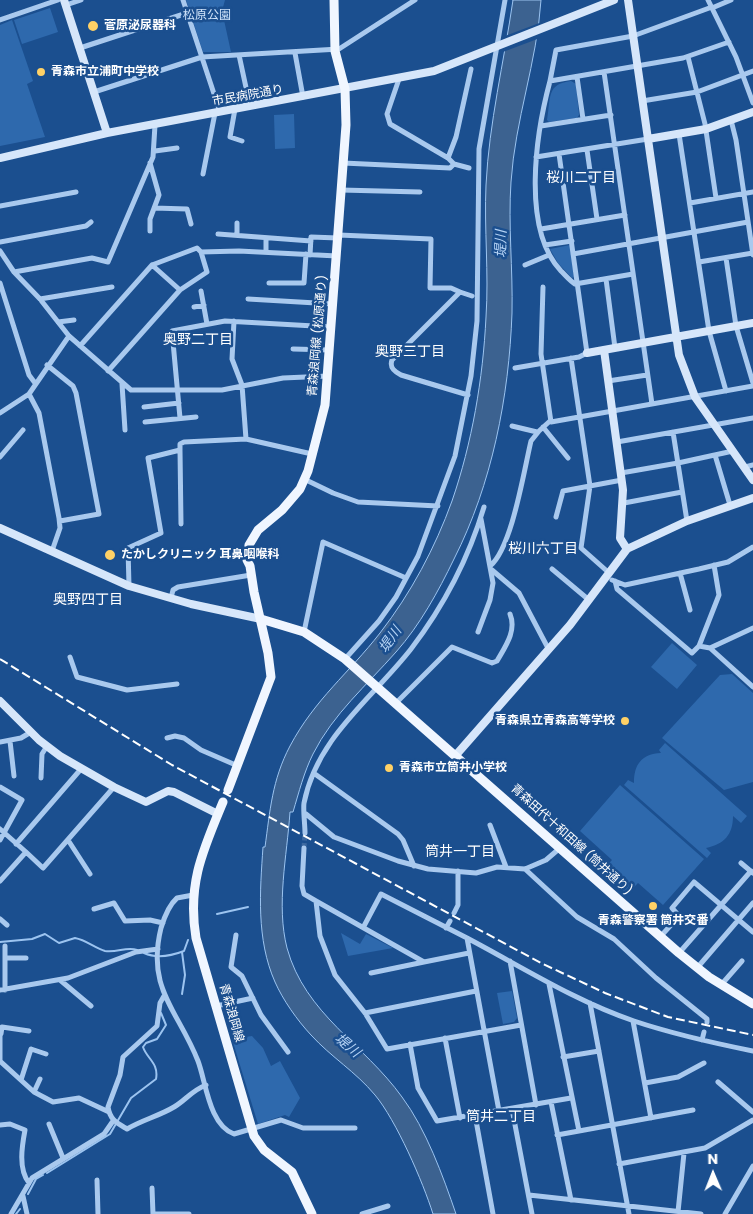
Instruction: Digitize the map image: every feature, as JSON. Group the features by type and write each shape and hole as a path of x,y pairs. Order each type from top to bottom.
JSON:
{"main road":[{"name":"青森浪岡線 (松原通り)","path":"228,790 270,682 270,664 247,560 252,538 258,530 282,510 304,479 325,406 329,376 346,126 345,89 334,51 334,0"},
{"name":"青森田代十和田線 (筒井通り)","path":"261,619 304,632 346,660 679,953 697,968 753,1004"},
{"name":"青森浪岡線","path":"223,802 202,856 193,896 196,938 252,1129 261,1147 287,1168 297,1180 312,1214"}],"street":[{"path":"0,20 58,0"},
{"path":"82,0 65,3 107,133"},
{"path":"183,0 218,113 203,174"},
{"path":"94,92 202,57 334,51 352,42 416,0"},
{"path":"346,660 387,611 406,578 418,556 453,465 468,395 477,321 477,169 481,132 504,0"},
{"name":"市民病院通り","path":"0,158 107,133 399,79 446,67 614,0"},
{"path":"628,0 675,337 682,366 695,397 733,451 749,466 753,480"},
{"path":"708,0 729,42 753,103"},
{"path":"633,274 577,284 567,278 549,255 545,245 540,229 536,188 536,158 556,50 633,36 731,0"},
{"path":"80,48 187,13"},
{"path":"550,81 688,57 729,42"},
{"path":"295,53 303,97"},
{"path":"239,55 250,106"},
{"path":"688,57 706,129 716,198"},
{"path":"448,158 456,137 471,69"},
{"path":"642,101 697,92 753,71"},
{"path":"604,72 652,404"},
{"path":"577,77 583,119"},
{"path":"399,79 387,119 393,128 448,158 454,164 469,168"},
{"path":"235,109 230,137 242,141"},
{"path":"536,158 706,129 753,112"},
{"path":"541,126 611,115"},
{"path":"699,262 753,253 731,120"},
{"path":"14,272 92,258 108,262 150,164 154,152 155,124"},
{"path":"679,134 709,331 726,391"},
{"path":"154,152 177,148"},
{"path":"587,150 597,219"},
{"path":"559,154 587,353"},
{"path":"344,163 418,168 450,168 454,164"},
{"path":"150,164 159,195 150,219 150,231"},
{"path":"341,190 420,192"},
{"path":"0,206 76,192"},
{"path":"690,203 753,192"},
{"path":"154,208 187,209 191,224"},
{"path":"540,229 624,214"},
{"path":"0,242 86,226 91,222"},
{"path":"237,235 238,222"},
{"path":"574,254 748,222"},
{"path":"218,234 311,241"},
{"path":"269,283 304,283 308,254 313,236 431,239 430,288 451,288 472,296"},
{"path":"266,238 266,252"},
{"path":"545,245 572,241"},
{"path":"80,346 152,265 197,248 201,252 207,272 180,290 108,371"},
{"path":"0,251 14,272 40,299 69,336 131,390 137,392 222,390 283,378 329,376"},
{"path":"201,252 266,252 337,256"},
{"path":"525,265 549,255"},
{"path":"491,568 506,543 531,441 537,432 550,421 695,397 753,384 736,326 726,258"},
{"path":"152,265 180,290"},
{"path":"606,279 615,348"},
{"path":"0,283 29,375 35,383"},
{"path":"40,299 112,286"},
{"path":"543,287 542,363 550,421"},
{"path":"201,291 207,324"},
{"path":"460,292 391,363 393,370 401,375 468,395"},
{"path":"248,298 334,304"},
{"path":"194,307 204,305"},
{"path":"58,322 74,320"},
{"path":"234,321 232,359 242,385 246,438"},
{"path":"180,418 172,332 207,324 234,321 332,327"},
{"path":"515,368 753,323"},
{"path":"0,413 29,394 47,365 69,336"},
{"path":"293,349 330,350"},
{"path":"604,350 622,476 624,503 620,538 627,548"},
{"path":"571,358 590,486 581,548 614,581 617,589 690,653 699,646 719,592 714,565"},
{"path":"47,365 73,386 76,393 99,514 60,521"},
{"path":"608,381 647,375"},
{"path":"122,384 125,430"},
{"path":"29,394 40,413 60,521 52,551"},
{"path":"144,407 179,403"},
{"path":"145,422 196,417"},
{"path":"617,442 753,418"},
{"path":"512,426 537,432"},
{"path":"543,427 568,458"},
{"path":"0,457 23,430"},
{"path":"673,432 687,520"},
{"path":"181,524 180,444 184,442 246,438 312,454"},
{"path":"129,586 128,548 161,533 148,458 180,450"},
{"path":"556,517 562,492 622,476 733,451"},
{"path":"715,455 730,505"},
{"path":"304,479 333,493 358,502 438,506"},
{"path":"624,503 682,492"},
{"path":"456,755 549,650 627,548 687,520 753,498"},
{"path":"305,833 306,814 304,804 314,774 326,748 341,726 411,649 436,612 459,569 484,507"},
{"path":"478,632 492,593 491,568 480,519"},
{"path":"0,528 129,586 261,619"},
{"path":"304,632 323,542 406,578"},
{"path":"614,581 625,585 714,565 732,560 753,547"},
{"path":"491,568 519,593 549,650"},
{"path":"552,569 589,600"},
{"path":"680,573 690,610"},
{"path":"171,598 173,590 178,587 251,576"},
{"path":"396,704 452,647 492,663 497,662 511,633 513,620 510,614"},
{"path":"710,648 753,628"},
{"path":"699,646 710,648 753,687"},
{"path":"70,657 77,677 122,690 177,684"},
{"path":"0,701 47,746 80,768 114,787 146,802 168,791 174,792 218,814"},
{"path":"0,742 10,741 31,732"},
{"path":"167,738 175,736 184,738 201,750 238,766"},
{"path":"10,741 14,776"},
{"path":"41,778 42,754 47,746"},
{"path":"16,844 80,768"},
{"path":"314,774 398,834 403,840 414,866"},
{"path":"0,787 22,800 0,840"},
{"path":"0,829 43,868 114,787"},
{"path":"306,814 334,837 414,866 476,873 497,867 525,869 546,860 560,848"},
{"path":"490,825 506,867"},
{"path":"68,840 77,850 90,874"},
{"path":"304,848 302,886 304,894 364,926 424,962"},
{"path":"0,881 26,852"},
{"path":"679,953 752,872 741,863"},
{"path":"525,869 577,917 614,939 656,978 696,1009 707,1019 707,1022"},
{"path":"454,913 458,905 458,871"},
{"path":"661,936 679,916 672,908 694,882 753,932"},
{"path":"364,926 381,894 510,961 549,984 590,1003 634,1021 702,1040 753,1051"},
{"path":"193,896 181,896 174,900 163,923 158,954 159,981 164,996 196,1055 217,1118 223,1127 234,1134 286,1120 304,1128 355,1128"},
{"path":"316,902 320,936 335,975 365,1013 387,1049 484,1030 521,1025"},
{"path":"94,909 114,903 125,921 150,920 163,923"},
{"path":"697,968 753,903"},
{"path":"0,919 7,926"},
{"path":"446,928 450,921"},
{"path":"236,935 231,967 242,976 252,998 288,1052"},
{"path":"467,938 499,1111"},
{"path":"5,946 2,990 60,980 149,949 158,954"},
{"path":"371,973 469,953"},
{"path":"5,958 26,958"},
{"path":"510,961 536,1105"},
{"path":"722,985 742,962"},
{"path":"60,980 91,1006"},
{"path":"549,984 579,1131"},
{"path":"365,1013 476,992"},
{"path":"164,996 160,1003 157,1026 123,1057 120,1075 108,1107 109,1112 115,1122 127,1129 142,1120 171,1109 195,1090 206,1085"},
{"path":"216,1006 252,998"},
{"path":"590,1003 629,1214"},
{"path":"634,1021 651,1118"},
{"path":"29,1031 2,1027 0,1034 0,1061 34,1092 53,1102 80,1098 109,1112"},
{"path":"702,1040 704,1032"},
{"path":"446,1038 460,1118"},
{"path":"410,1044 418,1088 437,1122 571,1098"},
{"path":"21,1080 31,1050 46,1054"},
{"path":"563,1058 598,1051"},
{"path":"644,1083 678,1077 704,1063"},
{"path":"34,1092 40,1078"},
{"path":"718,1082 753,1112"},
{"path":"551,1102 570,1200"},
{"path":"512,1109 532,1214"},
{"path":"557,1135 693,1110"},
{"path":"475,1115 493,1214"},
{"path":"619,1164 684,1153 710,1146 753,1120"},
{"path":"12,1214 32,1178 104,1134 115,1122"},
{"path":"0,1125 10,1124 25,1130 22,1149 25,1177 29,1183"},
{"path":"49,1124 62,1158"},
{"path":"678,1212 684,1153"},
{"path":"725,1214 753,1166"},
{"path":"96,1180 98,1214"},
{"path":"152,1188 154,1214 189,1214"},
{"path":"529,1195 701,1214"},
{"path":"23,1196 27,1214"},
{"path":"362,1214 388,1206"}],"green space":[{"name":"松原公園","path":"186,0 225,0 222,11 231,52 203,52"},
{"path":"50,8 58,32 22,44 14,20"},
{"path":"12,20 33,81 27,84 45,137 0,146 0,25"},
{"path":"571,81 576,84 579,115 577,118 549,122 547,120 553,89 557,85"},
{"path":"294,114 295,148 275,149 274,115"},
{"path":"570,245 574,277 572,278 558,263 550,249"},
{"path":"672,643 697,665 677,689 651,667"},
{"path":"732,674 753,693 753,782 724,790 662,738 720,675"},
{"path":"665,743 747,816 741,823 733,816 733,823 726,838 718,844 706,848 711,853 707,858 624,785 628,780 634,783 635,771 640,762 648,756 661,753 659,750"},
{"path":"620,785 704,859 663,905 638,883 627,894 602,871 612,860 580,831"},
{"path":"341,933 360,944 366,934 393,948 348,956"},
{"path":"512,991 517,1018 514,1022 503,1024 497,993"},
{"path":"252,1036 263,1048 271,1066 280,1061 300,1098 289,1117 285,1115 258,1124 232,1039"}],"water":[{"name":"堤川","path":"513,0 541,0 535,46 513,159 510,198 512,313 510,345 502,408 488,470 479,501 467,530 428,608 405,642 340,713 321,739 313,754 304,775 293,812 290,812 283,880 282,915 284,932 287,948 296,971 307,992 321,1010 387,1078 419,1123 440,1169 456,1214 433,1214 423,1185 408,1152 383,1106 368,1087 306,1029 278,989 269,966 262,932 260,898 263,847 265,847 275,783 290,746 310,714 380,633 402,602 438,536 459,479 471,434 482,364 487,300 486,185 493,116"}],"pier":[{"path":"542,22 540,38 503,52 505,36"}],"waterway":[{"path":"217,914 248,907"},
{"path":"0,942 32,939 45,934 59,943 75,938 105,951 137,950"},
{"path":"144,953 159,956 174,954 184,951 188,940"},
{"path":"182,952 185,975 182,994"},
{"path":"47,1173 110,1134 131,1098 156,1079 156,1069 143,1047 146,1043 157,1039 166,1025 161,1013"},
{"path":"28,1194 36,1179 43,1175"},
{"path":"16,1214 20,1209"}],"tunnel":[{"path":"304,848 305,833"}],"railway":[{"path":"0,659 172,765 543,964 605,993 668,1017 753,1035"}],"place":[{"name":"菅原泌尿器科","path":"93,26"},
{"name":"青森市立浦町中学校","path":"41,72"},
{"name":"たかしクリニック 耳鼻咽喉科","path":"110,555"},
{"name":"青森県立青森高等学校","path":"625,721"},
{"name":"青森市立筒井小学校","path":"389,768"},
{"name":"青森警察署 筒井交番","path":"653,906"}],"district":[{"name":"桜川二丁目","path":"581,178"},
{"name":"奥野二丁目","path":"198,340"},
{"name":"奥野三丁目","path":"410,352"},
{"name":"桜川六丁目","path":"543,549"},
{"name":"奥野四丁目","path":"88,600"},
{"name":"筒井一丁目","path":"460,852"},
{"name":"筒井二丁目","path":"501,1117"}]}
